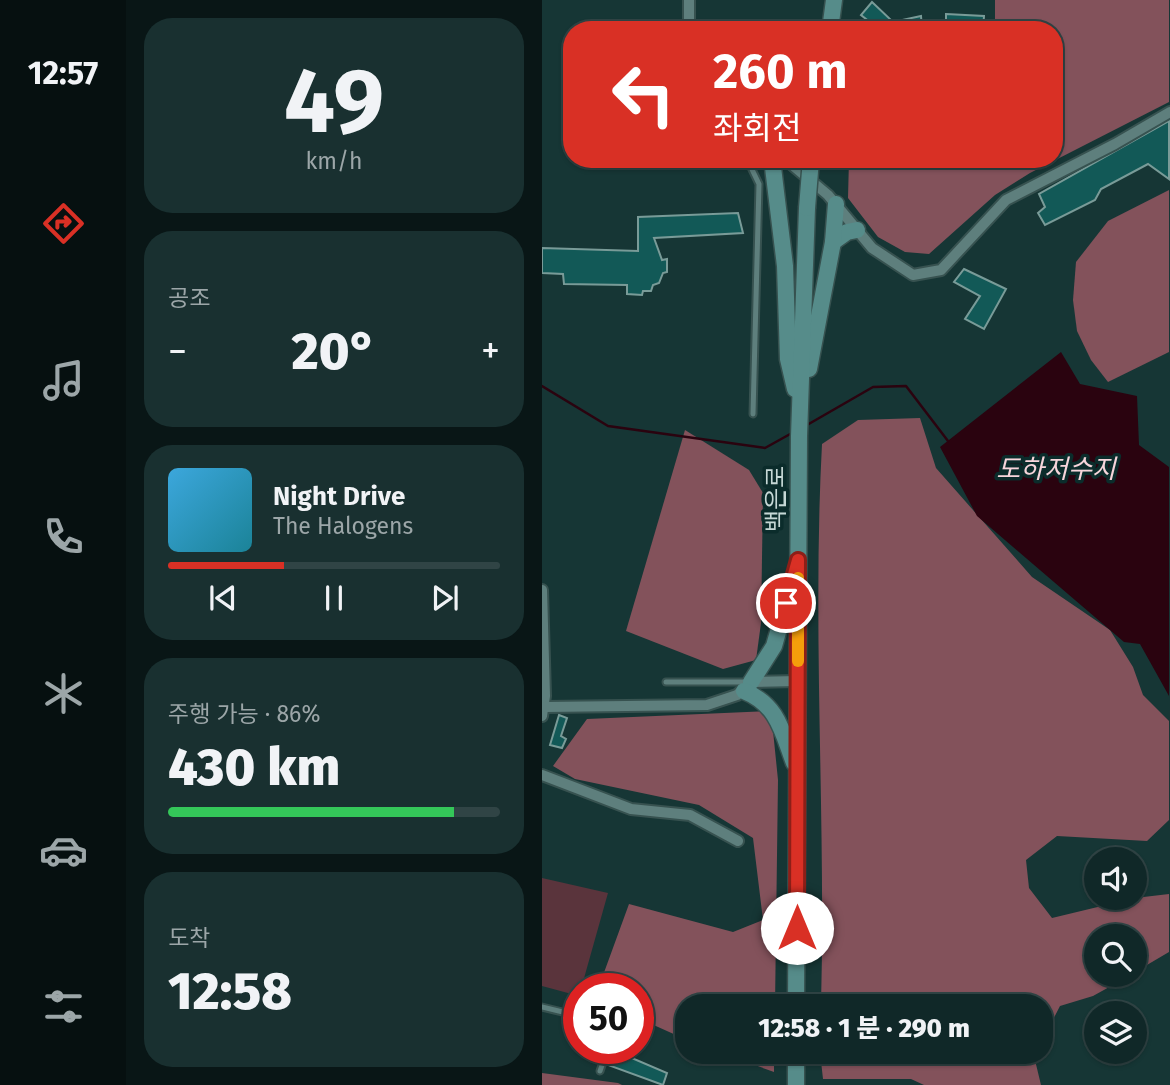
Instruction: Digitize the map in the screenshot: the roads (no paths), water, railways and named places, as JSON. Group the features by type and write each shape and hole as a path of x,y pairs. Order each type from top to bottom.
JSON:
{"main road":[{"path":"831,21 834,0"},
{"path":"773,168 785,266 788,359 800,423"},
{"name":"백은로","path":"796,994 800,423 810,168"},
{"path":"800,423 832,242 836,204"},
{"path":"832,242 847,232 857,230"},
{"path":"798,560 774,646 748,686 776,716 798,770"},
{"path":"796,1064 796,1085"}],"street":[{"path":"688,0 689,21"},
{"path":"795,168 836,204 872,248 913,275 941,270 1006,200 1115,144 1170,112"},
{"path":"542,590 543,704 707,705 748,686 798,681"},
{"path":"542,775 631,809 690,815 738,841"}],"lane":[{"path":"751,168 759,184 753,414"},
{"path":"666,681 748,686"},
{"path":"542,1007 563,1012"},
{"path":"600,1070 602,1064"}],"water":[{"name":"도하저수지","path":"1061,352 1080,384 1137,396 1139,445 1169,467 1169,696 1140,644 1124,642 977,516 940,447"}],"waterway":[{"path":"542,386 608,426 765,448 792,433"},
{"path":"807,425 873,387 906,386 948,441"}]}
